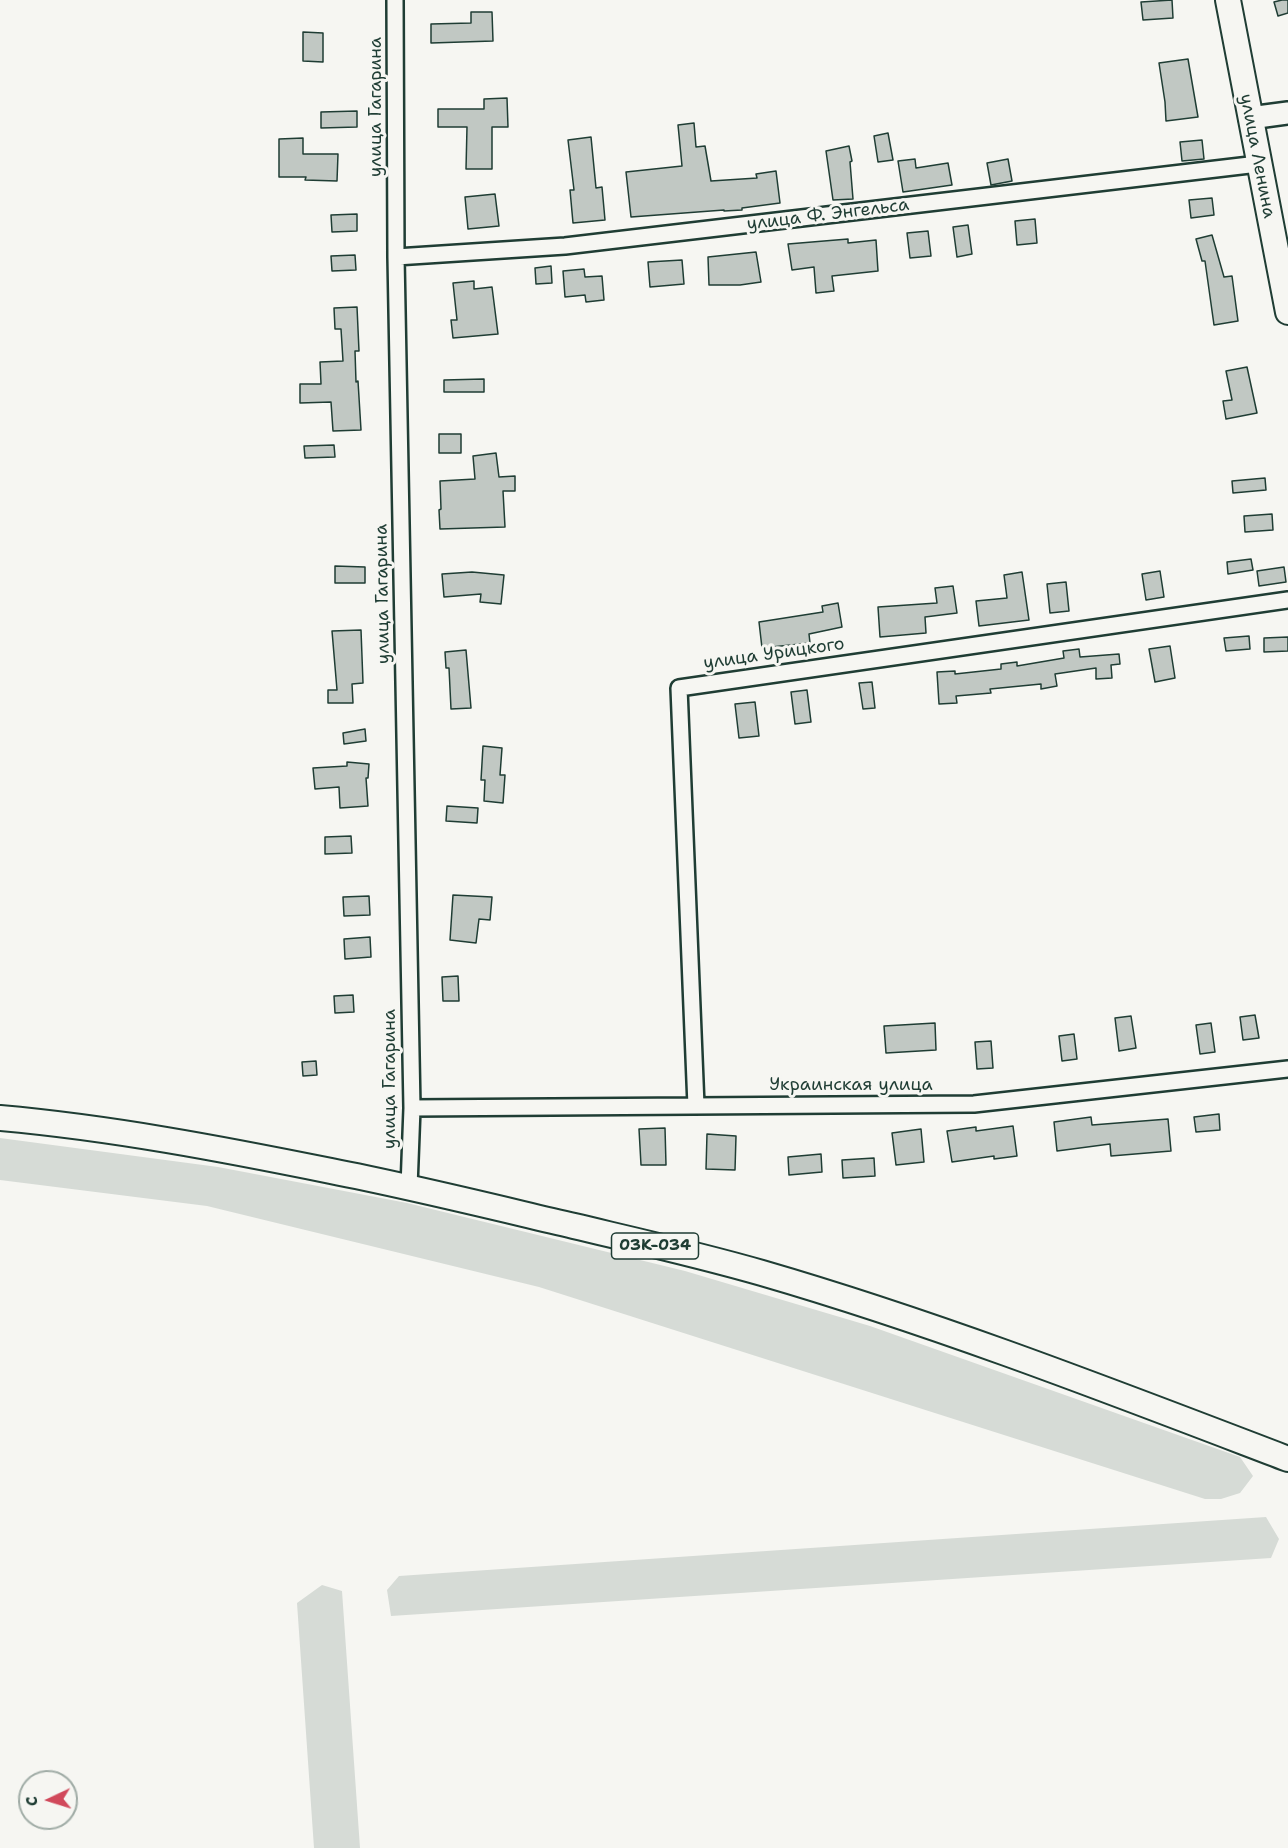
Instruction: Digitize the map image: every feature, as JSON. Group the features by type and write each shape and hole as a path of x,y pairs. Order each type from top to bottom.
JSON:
{"main road":[{"name":"улица Ленина","path":"1228,0 1288,312"},
{"path":"1250,118 1288,113"},
{"name":"03К-034","path":"0,1118 115,1131 201,1145 409,1186 760,1273 843,1298 1131,1399 1288,1459"}],"street":[{"name":"улица Гагарина","path":"395,0 396,257 412,1108 409,1186"},
{"name":"улица Ф. Энгельса","path":"396,257 565,246 1258,164"},
{"name":"улица Урицкого","path":"696,1106 679,688 1288,600"},
{"name":"Украинская улица","path":"412,1108 974,1104 1288,1069"}],"shaded area":[{"path":"0,1138 218,1167 407,1203 685,1271 870,1326 1240,1457 1253,1476 1240,1493 1221,1499 1205,1499 539,1287 207,1206 0,1180"},
{"path":"1266,1517 1279,1539 1271,1558 391,1616 387,1590 399,1576"},
{"path":"322,1585 342,1591 360,1848 314,1848 297,1603"}],"building":[{"path":"1172,0 1173,18 1143,20 1141,2"},
{"path":"1288,0 1288,13 1278,16 1274,2"},
{"path":"471,12 492,12 493,41 431,43 431,24 471,23"},
{"path":"303,32 323,33 323,62 303,61"},
{"path":"1188,59 1198,117 1166,121 1159,63"},
{"path":"507,98 508,127 492,127 492,169 466,169 467,127 438,127 438,109 484,109 484,99"},
{"path":"357,111 357,127 321,128 321,112"},
{"path":"694,123 696,147 705,146 711,181 757,178 756,174 776,171 780,203 742,208 742,210 631,217 626,172 682,166 678,125"},
{"path":"888,133 893,160 878,162 874,136"},
{"path":"591,137 596,188 602,187 605,220 573,223 570,190 574,190 568,140"},
{"path":"303,138 303,154 338,154 337,181 305,180 306,177 279,177 279,139"},
{"path":"1202,140 1204,159 1182,161 1180,142"},
{"path":"849,146 852,161 850,162 853,199 833,200 826,151"},
{"path":"915,159 916,168 948,163 952,185 903,192 898,161"},
{"path":"1008,159 1012,181 991,185 987,163"},
{"path":"495,194 499,226 468,229 465,197"},
{"path":"1212,198 1214,215 1191,218 1189,200"},
{"path":"357,214 357,231 332,232 331,215"},
{"path":"1035,219 1037,243 1017,245 1015,221"},
{"path":"968,225 972,254 957,257 953,227"},
{"path":"928,231 931,256 910,258 907,233"},
{"path":"1212,235 1224,277 1232,276 1238,321 1214,325 1205,261 1202,261 1196,239"},
{"path":"848,239 848,243 876,240 878,271 832,276 834,291 816,293 814,267 792,270 788,244"},
{"path":"756,252 761,282 709,285 708,257"},
{"path":"355,255 356,270 332,271 331,256"},
{"path":"682,260 684,284 650,287 648,262"},
{"path":"551,266 552,283 536,284 535,268"},
{"path":"584,269 585,277 602,276 604,300 586,302 585,295 565,297 563,271"},
{"path":"474,281 474,289 492,287 498,334 453,338 451,320 457,320 453,283"},
{"path":"357,307 359,351 355,351 356,382 358,381 361,430 333,431 331,402 300,403 300,384 321,384 320,362 343,361 341,329 335,329 334,308"},
{"path":"1247,367 1257,413 1226,419 1223,401 1232,400 1226,371"},
{"path":"484,379 484,392 444,392 444,380"},
{"path":"439,434 461,434 461,453 439,453"},
{"path":"334,445 335,457 305,458 304,446"},
{"path":"496,453 499,477 515,476 515,491 503,491 505,527 440,529 440,481 475,479 473,456"},
{"path":"1265,478 1266,490 1233,493 1232,481"},
{"path":"1272,514 1273,530 1245,532 1244,516"},
{"path":"1251,559 1253,570 1228,574 1227,562"},
{"path":"335,566 365,567 365,583 335,583"},
{"path":"1284,567 1286,582 1259,586 1257,571"},
{"path":"1160,571 1164,597 1146,600 1142,574"},
{"path":"472,572 504,575 501,604 480,602 481,594 444,597 442,574"},
{"path":"1022,572 1029,620 979,626 976,601 1007,598 1004,575"},
{"path":"1066,582 1069,611 1050,613 1047,584"},
{"path":"953,586 957,613 925,617 926,633 880,637 878,607 937,603 935,588"},
{"path":"838,603 842,627 809,634 810,643 762,648 759,622 823,612 822,606"},
{"path":"361,630 363,683 352,684 353,703 328,703 328,690 337,690 332,631"},
{"path":"1249,636 1250,649 1226,651 1224,638"},
{"path":"1288,637 1288,651 1264,652 1264,638"},
{"path":"1170,646 1175,678 1155,682 1149,649"},
{"path":"1079,649 1080,657 1119,654 1120,664 1111,665 1112,678 1096,679 1096,668 1055,674 1057,686 1041,689 1041,684 990,689 991,693 956,696 957,703 939,704 937,672 955,671 955,674 1001,669 1001,664 1017,662 1017,666 1064,658 1063,651"},
{"path":"466,650 471,708 451,709 449,668 446,668 445,652"},
{"path":"872,682 875,708 863,709 859,683"},
{"path":"807,690 811,722 795,724 791,692"},
{"path":"755,702 759,736 739,738 735,704"},
{"path":"365,729 366,741 344,744 343,733"},
{"path":"483,746 502,748 500,775 505,775 503,803 484,801 485,780 481,780"},
{"path":"347,762 369,764 368,778 366,778 368,806 340,808 339,787 315,789 313,768 347,766"},
{"path":"447,806 478,808 477,823 446,821"},
{"path":"351,836 352,853 325,854 325,837"},
{"path":"453,895 492,897 490,920 479,919 476,943 450,940"},
{"path":"369,896 370,915 344,916 343,897"},
{"path":"370,937 371,957 345,959 344,939"},
{"path":"458,976 459,1001 443,1001 442,977"},
{"path":"353,995 354,1012 335,1013 334,996"},
{"path":"1255,1015 1259,1038 1243,1040 1240,1017"},
{"path":"1131,1016 1136,1048 1119,1051 1115,1018"},
{"path":"935,1023 936,1050 886,1053 884,1026"},
{"path":"1211,1023 1215,1052 1200,1054 1196,1025"},
{"path":"1074,1034 1077,1059 1062,1061 1059,1036"},
{"path":"991,1041 993,1068 977,1069 975,1042"},
{"path":"316,1061 317,1075 303,1076 302,1062"},
{"path":"1219,1114 1220,1130 1196,1132 1194,1117"},
{"path":"1091,1117 1092,1125 1168,1119 1171,1151 1111,1156 1110,1144 1057,1151 1054,1122"},
{"path":"1013,1126 1017,1156 994,1159 994,1156 952,1162 947,1131 976,1127 976,1131"},
{"path":"665,1128 666,1165 641,1165 639,1129"},
{"path":"921,1129 924,1162 896,1165 892,1133"},
{"path":"707,1134 736,1136 735,1170 706,1169"},
{"path":"821,1154 822,1172 789,1175 788,1157"},
{"path":"874,1158 875,1176 843,1178 842,1160"}]}
